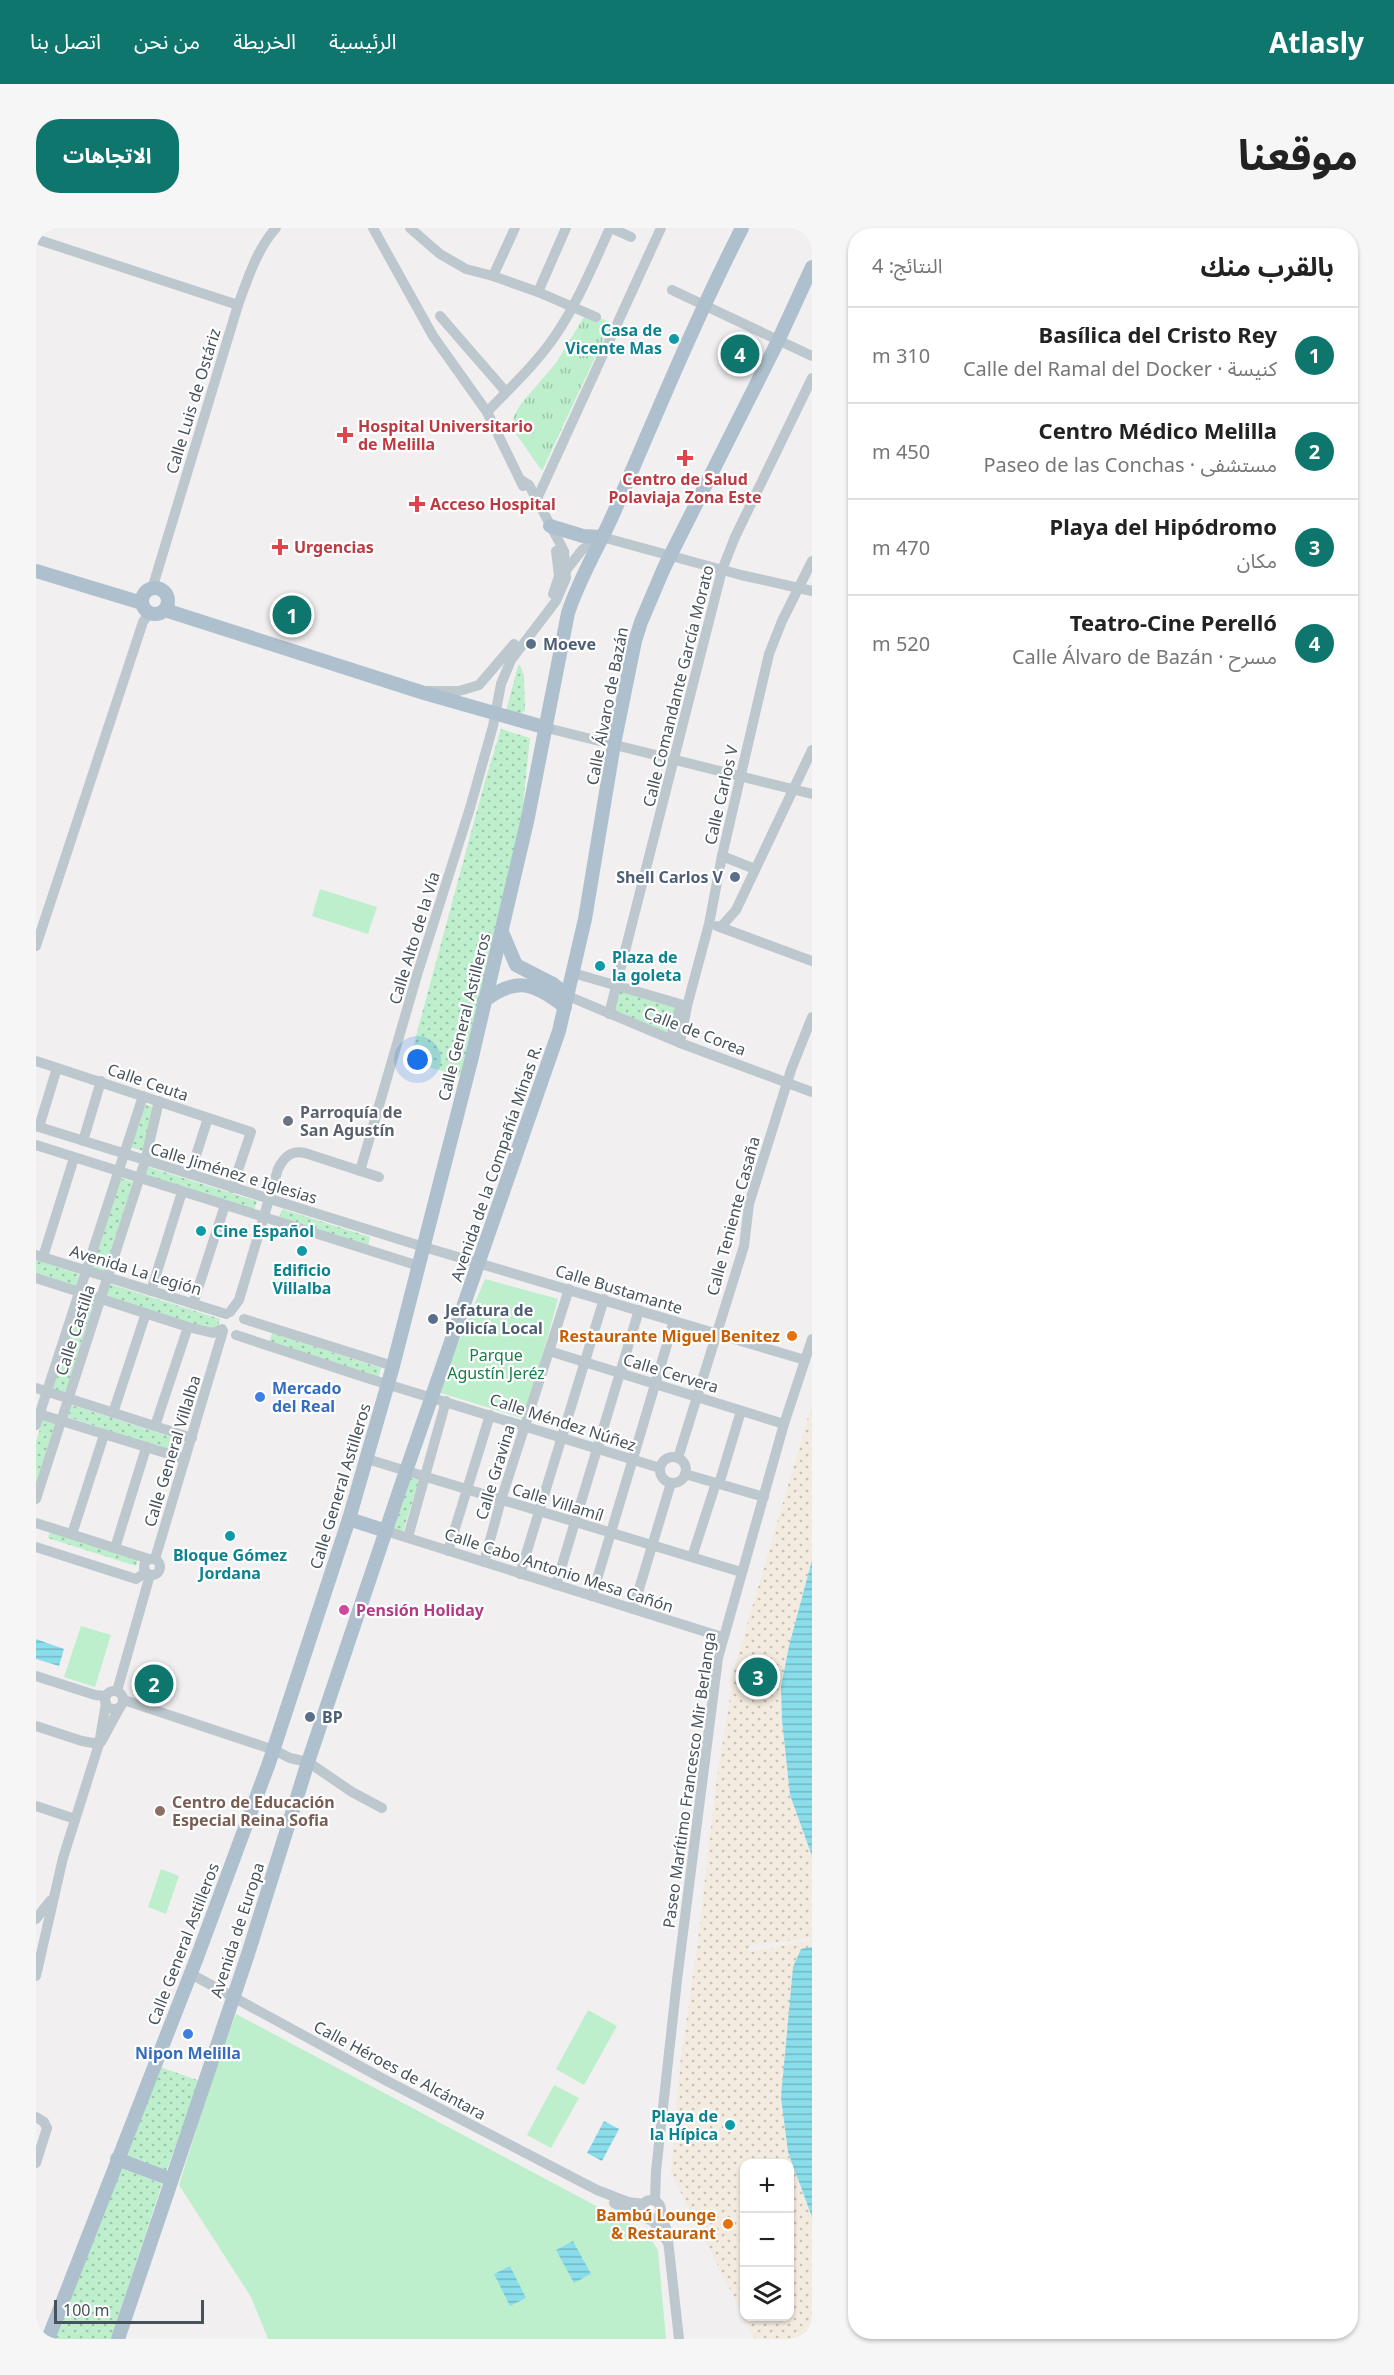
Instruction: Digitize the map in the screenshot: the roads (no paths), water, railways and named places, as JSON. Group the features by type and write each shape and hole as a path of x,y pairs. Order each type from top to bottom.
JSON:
{"main road":[{"name":"Calle General Astilleros","path":"48,2339 191,1974 274,1750 349,1519 393,1366 502,932 547,728 568,613 579,580 602,537 704,305 742,228"},
{"name":"Calle Álvaro de Bazán","path":"567,1001 635,641 647,604 812,267"},
{"path":"550,526 583,536 602,537"},
{"path":"36,571 159,614 165,610 168,602 166,595 160,589 146,592 146,608"},
{"path":"165,610 424,693 497,707 547,728"},
{"path":"502,932 516,965 553,984 567,1001"},
{"path":"484,1001 502,988 517,984 544,991 567,1001"},
{"name":"Avenida de la Compañía Minas R.","path":"406,1471 559,1031 567,1001"},
{"name":"Avenida de Europa","path":"118,2339 406,1471"},
{"path":"349,1519 387,1531"},
{"path":"117,2159 170,2179"}],"street":[{"name":"Calle Luis de Ostáriz","path":"152,589 238,305 256,259 266,239 276,228"},
{"path":"410,228 432,247 460,266 538,292 596,317"},
{"path":"493,276 515,228"},
{"path":"538,292 566,228"},
{"path":"487,412 544,350 573,306 611,228 631,237"},
{"path":"536,501 661,228"},
{"path":"374,229 433,336 487,412 525,492 554,541 561,576"},
{"path":"36,239 238,305"},
{"path":"672,290 812,356"},
{"path":"440,316 506,392"},
{"name":"Calle Comandante García Morato","path":"609,1014 722,570 735,537 812,378"},
{"path":"521,480 529,485 564,552 560,596 568,613"},
{"path":"424,693 433,690 459,691 479,685 547,605 561,576 582,550 602,537 722,570 812,591"},
{"name":"Calle Carlos V","path":"675,1041 709,924 722,856 769,654 778,629 812,561"},
{"name":"Calle Alto de la Vía","path":"360,1171 417,975 470,808 501,684 511,660 560,596"},
{"path":"36,946 146,608"},
{"path":"547,728 812,794"},
{"path":"721,927 736,910 812,750"},
{"path":"722,856 755,869"},
{"path":"709,924 812,961"},
{"path":"573,973 684,1005"},
{"name":"Calle de Corea","path":"567,1001 609,1014 812,1092"},
{"name":"Calle Teniente Casaña","path":"678,1458 744,1246 749,1204 788,1082 812,1017"},
{"name":"Calle Ceuta","path":"36,1061 251,1132 232,1188"},
{"path":"38,1127 57,1068"},
{"path":"83,1141 101,1081"},
{"name":"Calle Castilla","path":"36,1425 41,1390 79,1292 143,1095"},
{"name":"Calle Castilla","path":"36,1499 145,1161 159,1101"},
{"path":"190,1174 208,1118"},
{"name":"Calle Jiménez e Iglesias","path":"38,1127 424,1247"},
{"name":"Calle Jiménez e Iglesias","path":"36,1145 419,1266"},
{"path":"36,1279 188,1327 213,1333 242,1331 235,1315 268,1199 282,1161 296,1152 305,1153 379,1177"},
{"path":"40,1256 74,1158"},
{"path":"151,1291 182,1192"},
{"path":"193,1304 225,1205"},
{"name":"Calle Bustamante","path":"424,1247 805,1359"},
{"name":"Avenida La Legión","path":"40,1256 393,1366"},
{"name":"Calle Gravina","path":"484,1562 501,1500 569,1289"},
{"path":"520,1574 604,1299"},
{"path":"556,1585 639,1310"},
{"path":"113,1413 146,1313"},
{"path":"235,1315 221,1320 228,1333 388,1385"},
{"path":"592,1596 675,1321"},
{"path":"155,1426 188,1327"},
{"name":"Calle General Villalba","path":"148,1574 144,1563 152,1559 219,1351 228,1333"},
{"name":"Paseo Marítimo Francesco Mir Berlanga","path":"651,2210 677,1980 722,1637 784,1424 812,1339"},
{"path":"331,1367 336,1348"},
{"name":"Calle Cervera","path":"549,1352 784,1424"},
{"name":"Calle Méndez Núñez","path":"388,1385 660,1468"},
{"path":"41,1390 192,1438"},
{"path":"408,1537 446,1401"},
{"path":"692,1557 741,1410"},
{"path":"38,1413 185,1459"},
{"path":"448,1551 490,1415"},
{"path":"72,1534 104,1435"},
{"path":"115,1548 146,1448"},
{"path":"678,1458 684,1463 685,1474 678,1482 671,1483 662,1478 660,1468 666,1459 678,1458"},
{"name":"Calle Villamíl","path":"367,1459 741,1572"},
{"path":"685,1474 764,1497"},
{"path":"633,1609 671,1483"},
{"path":"36,1523 152,1559"},
{"name":"Calle Cabo Antonio Mesa Cañón","path":"387,1531 722,1637"},
{"path":"36,1547 136,1579 148,1574"},
{"path":"36,1972 53,1895 148,1574"},
{"path":"36,1676 94,1695 110,1697 122,1694 122,1704 99,1744"},
{"path":"110,1697 110,1708 122,1704 308,1762 352,1792 382,1808"},
{"path":"36,1726 99,1744"},
{"path":"36,1806 75,1819"},
{"path":"36,1919 53,1895"},
{"name":"Calle Héroes de Alcántara","path":"191,1974 387,2081 597,2190 651,2210"},
{"path":"36,2117 44,2122 47,2128 36,2163"},
{"path":"651,2210 668,2243 679,2339"}],"water":[{"path":"812,1560 812,1856 790,1795 781,1687 789,1646"},
{"path":"36,1639 64,1649 59,1666 36,1659"},
{"path":"812,1947 812,2217 794,2168 794,2159 791,2159 788,2152 781,2097 793,1967 801,1949"},
{"path":"604,2121 619,2129 602,2161 587,2153"},
{"path":"573,2241 591,2274 574,2283 556,2250"},
{"path":"510,2266 526,2298 510,2306 494,2274"}],"place":[{"name":"Casa de Vicente Mas","path":"674,339"},
{"name":"Teatro-Cine Perelló","path":"740,354"},
{"name":"Hospital Universitario de Melilla","path":"345,435"},
{"name":"Centro de Salud Polaviaja Zona Este","path":"685,458"},
{"name":"Acceso Hospital","path":"417,504"},
{"name":"Urgencias","path":"280,547"},
{"name":"Basílica del Cristo Rey","path":"292,615"},
{"name":"Moeve","path":"531,644"},
{"name":"Shell Carlos V","path":"735,877"},
{"name":"Plaza de la goleta","path":"600,966"},
{"name":"Parroquía de San Agustín","path":"288,1121"},
{"name":"Cine Español","path":"201,1231"},
{"name":"Edificio Villalba","path":"302,1251"},
{"name":"Jefatura de Policía Local","path":"433,1319"},
{"name":"Restaurante Miguel Benitez","path":"792,1336"},
{"name":"Mercado del Real","path":"260,1397"},
{"name":"Bloque Gómez Jordana","path":"230,1536"},
{"name":"Pensión Holiday","path":"344,1610"},
{"name":"Playa del Hipódromo","path":"758,1677"},
{"name":"Centro Médico Melilla","path":"154,1684"},
{"name":"BP","path":"310,1717"},
{"name":"Centro de Educación Especial Reina Sofia","path":"160,1811"},
{"name":"Nipon Melilla","path":"188,2034"},
{"name":"Playa de la Hípica","path":"730,2125"},
{"name":"Bambú Lounge & Restaurant","path":"728,2224"}],"park label":[{"name":"Parque Agustín Jeréz","path":"496,1364"}]}
